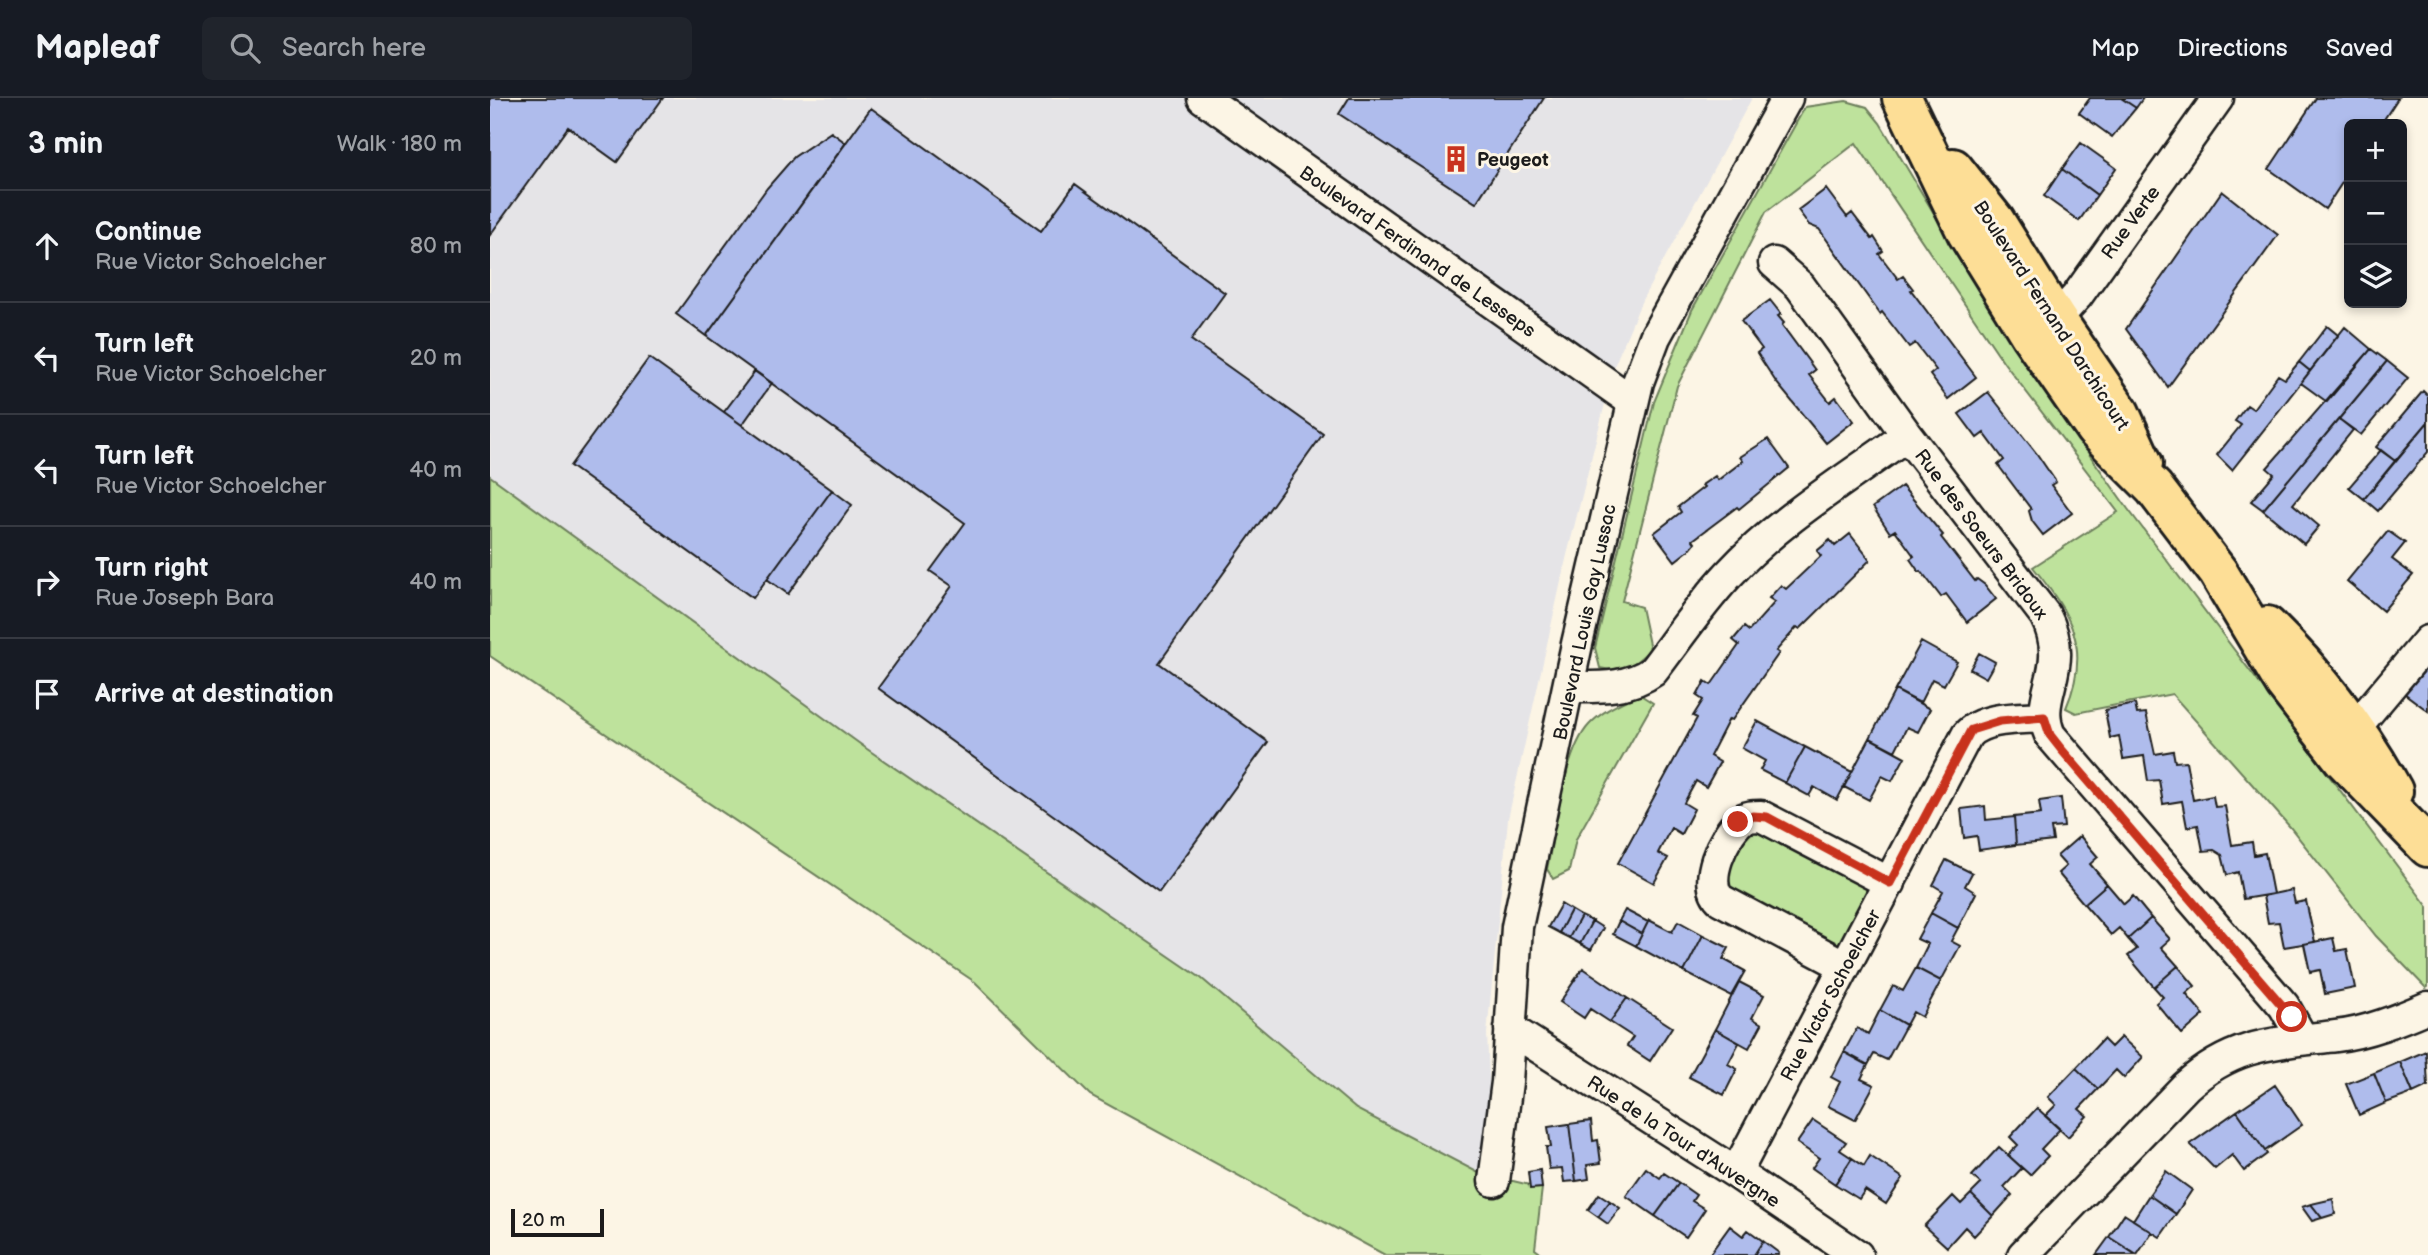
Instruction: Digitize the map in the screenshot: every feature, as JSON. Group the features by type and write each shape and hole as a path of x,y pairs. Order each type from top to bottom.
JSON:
{"main road":[{"name":"Boulevard Fernand Darchicourt","path":"1907,107 1995,221 2043,327 2120,413 2154,488 2234,594 2309,666 2344,737 2422,840"}],"street":[{"name":"Boulevard Ferdinand de Lesseps","path":"1203,98 1633,402"},
{"name":"Boulevard Louis Gay Lussac","path":"1494,1181 1510,1029 1517,927 1633,402 1656,337 1787,98"},
{"name":"Rue Verte","path":"2043,327 2077,296 2218,98"},
{"name":"Rue des Soeurs Bridoux","path":"1774,263 1800,286 1907,435 2034,597 2052,628 2056,665 2044,717"},
{"name":"Rue des Soeurs Bridoux","path":"1568,687 1621,685 1643,678 1653,671 1723,581 1751,553 1786,522 1907,435"},
{"path":"2344,737 2428,641"},
{"name":"Rue Victor Schoelcher","path":"1736,1173 1971,730 2000,721 2044,717"},
{"path":"2044,717 2050,735 2284,1006 2302,1038"},
{"path":"1845,966 1721,900 1713,889 1713,868 1738,822 1747,817 1761,816 1890,883"},
{"path":"2023,1255 2206,1068 2233,1054 2302,1038 2341,1035 2428,1007"},
{"name":"Rue de la Tour d'Auvergne","path":"1510,1029 1736,1173 1857,1255"}],"shaded area":[{"path":"490,98 1752,98 1642,300 1615,364 1566,559 1508,819 1487,1034 1494,1181 1356,1109 1200,978 867,749 490,476"}],"green space":[{"path":"1846,101 1867,107 1880,123 2018,354 2128,509 2428,907 2428,987 2426,988 2376,936 2290,827 2172,694 2076,713 2066,708 2074,686 2077,649 2067,617 2033,567 2118,512 2005,364 1856,143 1766,212 1677,386 1622,601 1641,607 1650,649 1628,667 1615,670 1600,668 1595,648 1654,402 1692,310 1805,107"},
{"path":"490,476 867,749 1201,978 1356,1109 1494,1181 1513,1181 1542,1188 1535,1249 1543,1255 1385,1255 1090,1095 975,982 490,656"},
{"path":"1639,694 1653,703 1576,839 1569,871 1553,879 1547,869 1557,814 1567,772 1580,737 1600,715"},
{"path":"1751,826 1876,886 1841,951 1725,891 1722,876"}],"building":[{"path":"490,98 663,98 617,162 568,127 490,235"},
{"name":"Peugeot","path":"1349,98 1544,98 1476,203 1339,114"},
{"path":"2090,98 2121,98 2136,108 2112,137 2079,113"},
{"path":"2121,98 2143,98 2136,108"},
{"path":"2316,98 2398,98 2384,119 2344,119 2344,180 2325,209 2269,169"},
{"path":"871,108 1041,231 1075,184 1225,293 1191,340 1323,434 1159,663 1268,742 1159,892 878,688 952,586 930,571 965,523 706,336"},
{"path":"831,132 846,143 706,336 676,314 767,188 794,157"},
{"path":"2081,143 2116,168 2097,195 2062,169"},
{"path":"2062,169 2097,195 2079,221 2044,196"},
{"path":"1826,189 1847,217 1852,213 1872,239 1874,237 1883,251 1879,254 1898,279 1903,276 1976,377 1948,399 1930,375 1936,370 1915,343 1909,347 1882,312 1880,314 1819,229 1809,225 1798,210"},
{"path":"2222,191 2278,235 2168,387 2126,329"},
{"path":"1770,300 1781,314 1778,316 1784,323 1782,325 1815,370 1809,375 1830,402 1836,397 1854,421 1826,443 1776,382 1757,353 1762,349 1741,321"},
{"path":"2327,326 2338,335 2310,371 2299,362"},
{"path":"2345,327 2371,349 2327,402 2301,383"},
{"path":"2371,349 2387,361 2263,510 2251,501 2274,474 2267,468"},
{"path":"649,358 832,490 753,598 570,466"},
{"path":"2387,361 2408,378 2361,435 2339,419"},
{"path":"2299,362 2310,371 2232,470 2217,455 2241,425 2235,421 2247,405 2253,409 2278,375 2285,379"},
{"path":"755,371 772,383 742,425 724,412"},
{"path":"2423,391 2428,396 2428,422 2395,461 2376,447"},
{"path":"1988,392 2037,454 2056,482 2051,485 2072,513 2043,535 2032,521 2029,511 2031,509 1998,465 2004,460 1984,433 1977,438 1959,414"},
{"path":"2339,419 2353,430 2293,504 2319,526 2304,544 2263,510"},
{"path":"2428,422 2428,452 2378,511 2364,499"},
{"path":"1768,439 1789,468 1739,509 1737,507 1693,540 1695,543 1689,550 1675,561 1654,533 1681,512 1678,507 1704,487 1702,485 1715,476 1718,480 1743,461 1740,457"},
{"path":"2381,450 2395,461 2364,499 2349,487"},
{"path":"1902,486 1943,535 1941,537 1975,581 1977,579 1985,585 1996,599 1967,622 1946,594 1941,597 1921,571 1919,572 1910,559 1914,556 1895,530 1890,533 1873,507"},
{"path":"832,490 852,505 788,594 767,579"},
{"path":"2388,531 2405,543 2392,559 2413,575 2383,611 2347,581"},
{"path":"1850,534 1870,560 1800,629 1797,627 1776,651 1779,653 1732,720 1729,719 1710,756 1720,762 1706,787 1696,781 1684,803 1694,809 1681,834 1671,828 1658,853 1668,858 1654,883 1618,863 1697,718 1693,716 1703,700 1697,696 1705,681 1711,685 1739,645 1733,640 1744,627 1749,631 1775,602 1769,598 1781,585 1786,589 1821,556 1817,551 1830,540 1835,546"},
{"path":"1921,642 1957,662 1944,685 1932,679 1920,703 1895,690"},
{"path":"1979,653 1995,662 1986,678 1970,669"},
{"path":"2428,665 2428,711 2404,693"},
{"path":"1895,690 1930,709 1918,732 1907,727 1895,751 1870,738"},
{"path":"2135,704 2137,714 2146,713 2155,754 2173,751 2175,762 2186,761 2193,800 2213,796 2215,807 2225,806 2232,845 2252,842 2254,855 2265,853 2273,894 2243,899 2238,872 2227,875 2222,855 2214,850 2203,851 2198,825 2187,827 2182,801 2163,804 2159,780 2148,781 2144,756 2123,759 2119,736 2110,738 2105,710"},
{"path":"1757,721 1805,747 1785,783 1760,770 1765,761 1742,748"},
{"path":"1870,738 1905,757 1892,781 1882,776 1869,800 1844,787"},
{"path":"1805,747 1852,772 1837,800 1814,787 1809,796 1785,783"},
{"path":"2061,798 2064,827 2051,828 2053,841 2016,845 2014,817 2041,814 2039,801"},
{"path":"1985,806 1986,820 2014,817 2016,845 1979,850 1977,836 1964,838 1961,809"},
{"path":"2080,836 2098,857 2090,864 2107,884 2084,904 2058,873 2066,866 2057,856"},
{"path":"1946,860 1972,873 1965,886 1976,893 1958,928 1931,913 1943,891 1933,885"},
{"path":"2107,884 2124,904 2133,896 2151,918 2128,939 2119,928 2111,935 2084,904"},
{"path":"2292,890 2295,903 2306,901 2315,942 2284,947 2279,922 2268,923 2263,896"},
{"path":"1561,904 1571,910 1559,933 1548,927"},
{"path":"1571,910 1581,916 1569,938 1559,933"},
{"path":"1625,910 1648,922 1642,934 1619,921"},
{"path":"1931,913 1958,928 1951,941 1960,946 1941,981 1916,968 1928,944 1917,939"},
{"path":"1581,916 1592,921 1580,944 1569,938"},
{"path":"2151,918 2170,939 2161,947 2178,966 2154,987 2128,956 2137,949 2128,939"},
{"path":"1649,920 1672,932 1678,921 1703,935 1684,972 1636,946"},
{"path":"1592,921 1603,928 1591,950 1580,944"},
{"path":"1619,921 1642,934 1636,946 1613,934"},
{"path":"1703,935 1729,948 1723,959 1745,971 1731,996 1684,972"},
{"path":"2333,938 2336,951 2347,949 2355,988 2325,994 2320,970 2310,972 2304,944"},
{"path":"2178,966 2195,986 2186,994 2204,1015 2182,1034 2156,1003 2163,997 2154,987"},
{"path":"1583,968 1627,998 1610,1022 1590,1009 1584,1018 1560,1002"},
{"path":"1916,968 1941,981 1922,1017 1913,1012 1906,1025 1880,1010 1893,986 1903,991"},
{"path":"1739,982 1764,995 1752,1018 1762,1024 1749,1048 1715,1029"},
{"path":"1627,998 1672,1027 1650,1061 1627,1046 1633,1037 1610,1022"},
{"path":"1880,1010 1906,1025 1887,1060 1874,1054 1868,1065 1844,1052 1857,1028 1868,1034"},
{"path":"1715,1029 1739,1043 1728,1064 1737,1069 1724,1095 1689,1077"},
{"path":"2121,1037 2143,1057 2124,1078 2116,1070 2098,1089 2076,1068 2103,1039 2111,1047"},
{"path":"2426,1051 2428,1086 2413,1093 2400,1062"},
{"path":"1844,1052 1868,1065 1861,1079 1874,1085 1855,1120 1828,1106 1840,1082 1831,1077"},
{"path":"2400,1062 2413,1093 2386,1103 2374,1073"},
{"path":"2076,1068 2098,1089 2079,1109 2087,1116 2068,1137 2045,1116 2056,1105 2048,1097"},
{"path":"2374,1073 2386,1103 2359,1115 2346,1084"},
{"path":"2275,1085 2302,1125 2265,1151 2237,1111"},
{"path":"2037,1108 2060,1129 2041,1149 2048,1156 2030,1175 2008,1155 2018,1145 2010,1137"},
{"path":"2237,1111 2267,1154 2244,1171 2232,1155 2215,1169 2190,1144"},
{"path":"1813,1120 1846,1142 1840,1150 1852,1158 1835,1184 1812,1168 1819,1158 1797,1143"},
{"path":"1591,1121 1593,1141 1598,1140 1601,1163 1587,1165 1589,1179 1576,1181 1569,1124"},
{"path":"1569,1124 1576,1181 1564,1182 1562,1168 1549,1169 1546,1147 1551,1147 1548,1127"},
{"path":"1999,1147 2022,1168 2004,1187 2012,1195 1993,1216 1971,1194 1981,1184 1972,1176"},
{"path":"1870,1156 1903,1178 1886,1204 1865,1190 1859,1199 1835,1184 1852,1158 1864,1166"},
{"path":"1646,1168 1660,1178 1664,1173 1679,1183 1655,1216 1626,1196"},
{"path":"1540,1170 1542,1188 1530,1189 1528,1172"},
{"path":"2166,1171 2192,1190 2176,1214 2149,1195"},
{"path":"1679,1183 1696,1195 1692,1201 1705,1209 1686,1237 1655,1216"},
{"path":"1599,1194 1610,1201 1598,1217 1588,1210"},
{"path":"1971,1194 1993,1216 1974,1236 1965,1227 1947,1247 1924,1226 1953,1196 1961,1204"},
{"path":"2149,1195 2176,1214 2160,1237 2133,1220"},
{"path":"2333,1199 2335,1214 2322,1218 2311,1204"},
{"path":"1610,1201 1620,1208 1608,1224 1598,1217"},
{"path":"2311,1204 2322,1218 2312,1221 2302,1207"},
{"path":"2124,1214 2152,1232 2137,1255 2109,1237"},
{"path":"1730,1226 1743,1236 1748,1230 1763,1241 1754,1255 1709,1255"},
{"path":"2109,1237 2136,1255 2096,1255"},
{"path":"1763,1241 1779,1253 1778,1255 1754,1255"}],"place":[{"name":"Peugeot","path":"1456,159"}],"route":[{"path":"1738,822 1747,817 1767,817 1890,883 1971,730 1988,723 2044,717 2050,735 2061,749 2292,1017"}]}
